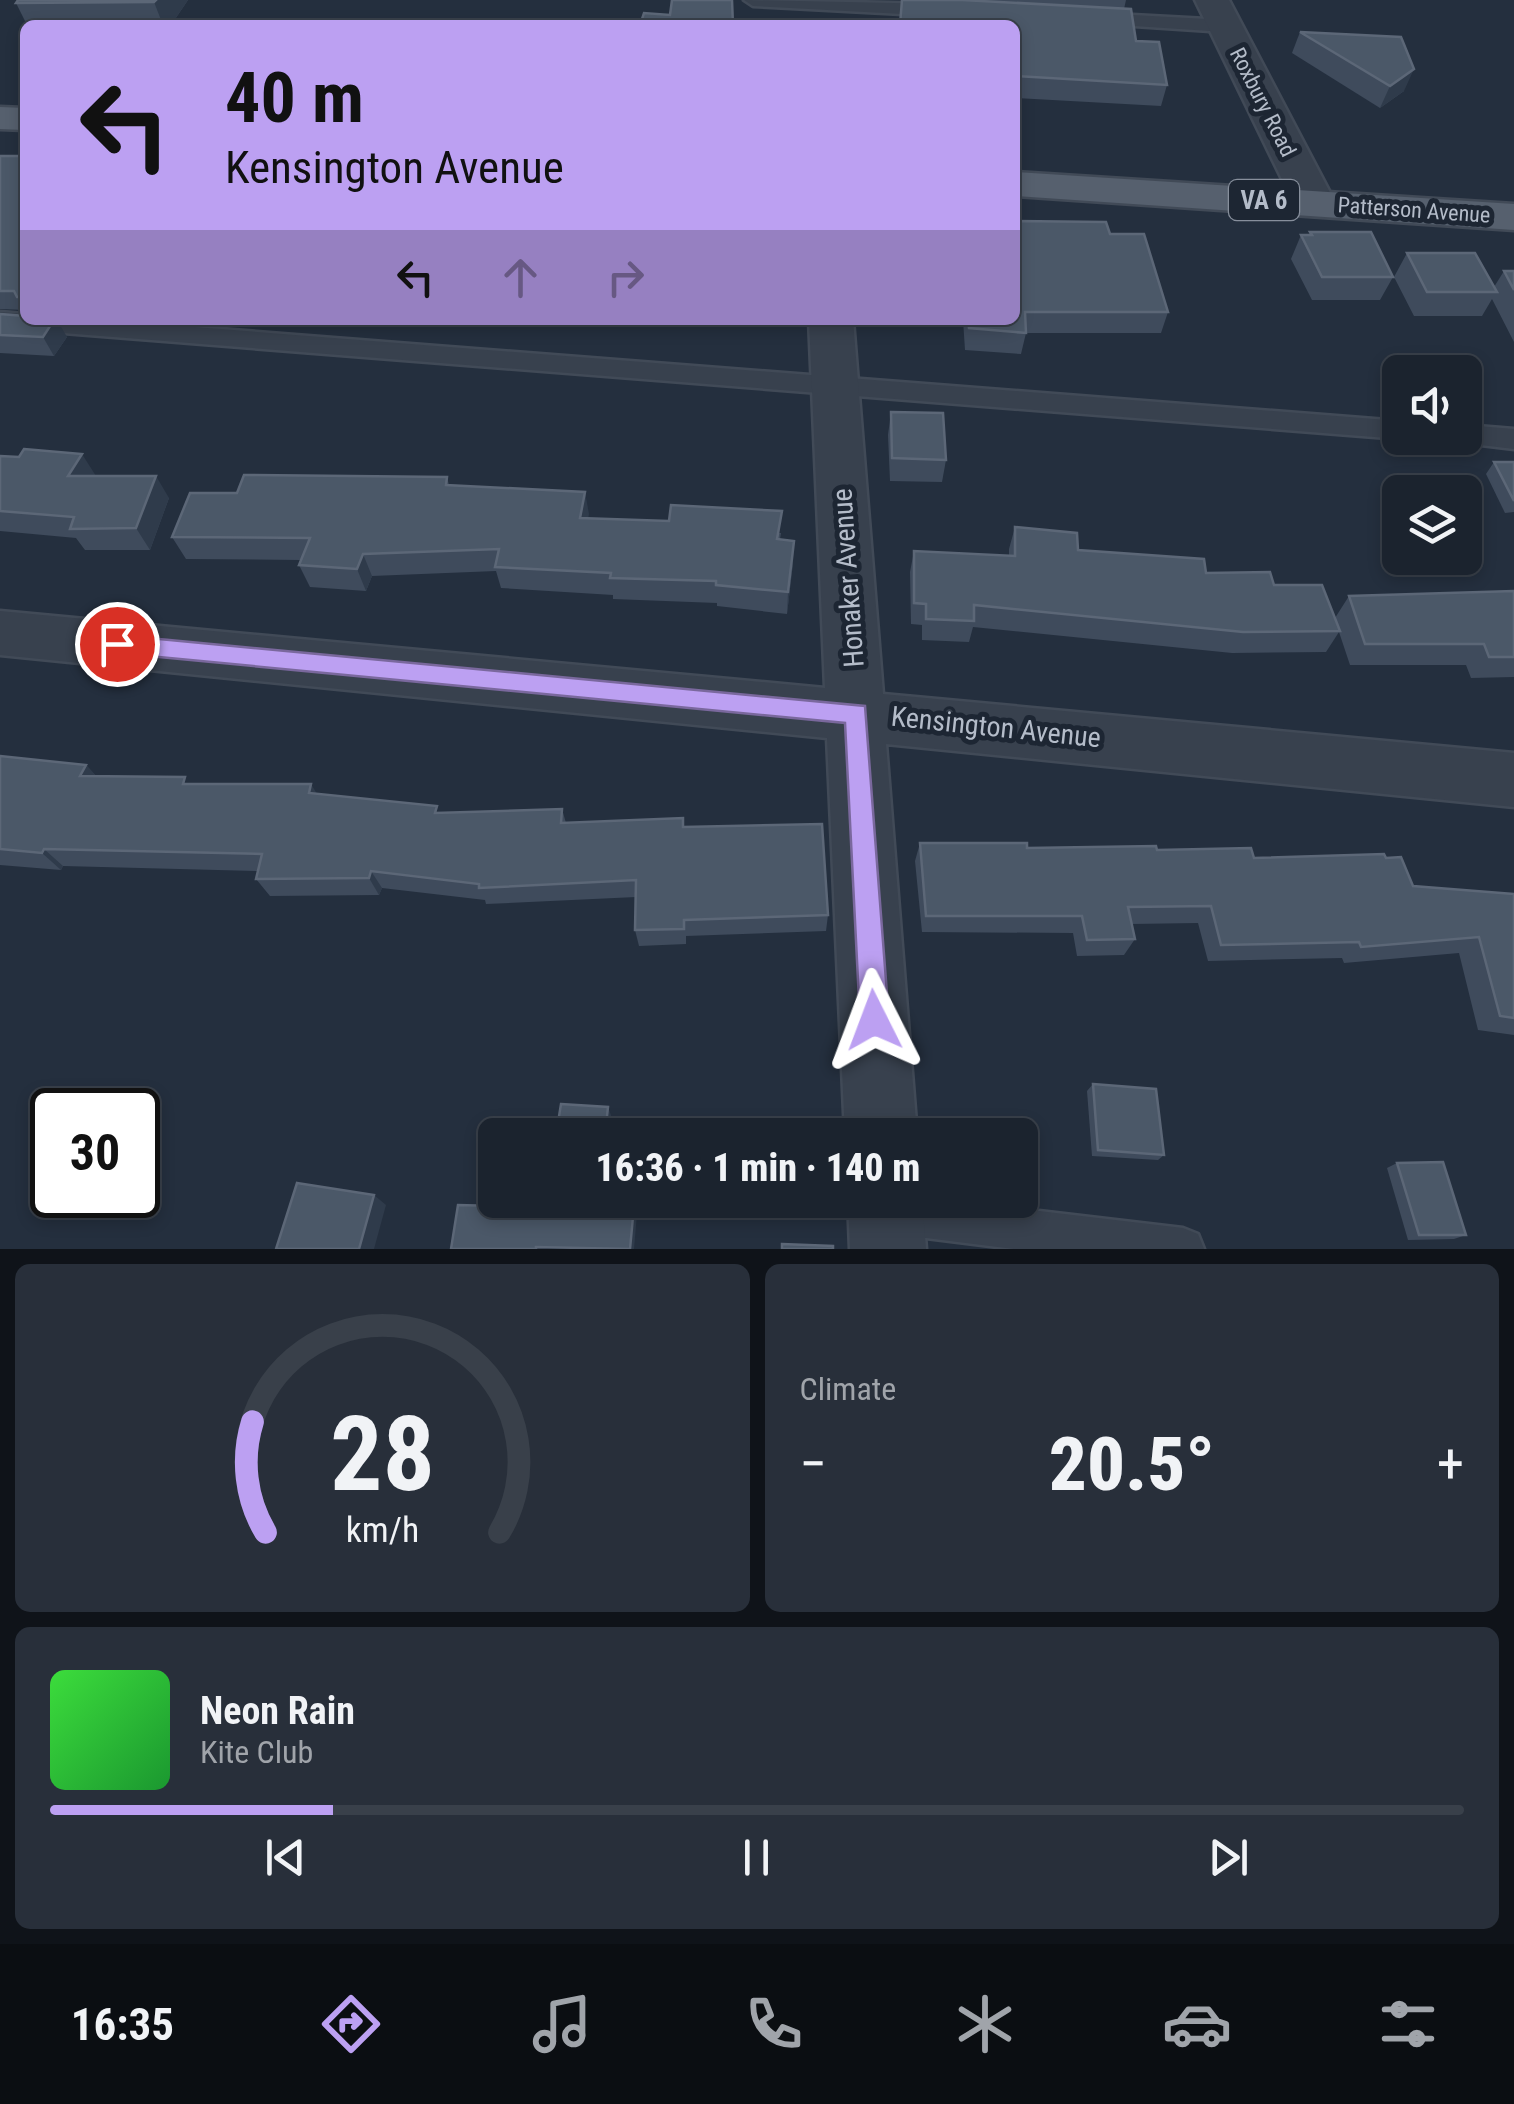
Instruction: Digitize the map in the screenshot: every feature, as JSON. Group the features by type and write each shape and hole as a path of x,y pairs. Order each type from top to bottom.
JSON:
{"main road":[{"name":"Patterson Avenue","path":"1020,153 1514,217"},
{"name":"Patterson Avenue","path":"1020,184 1514,184"}],"street":[{"name":"Roxbury Road","path":"1218,13 1306,187"},
{"name":"Honaker Avenue","path":"831,325 880,1118"},
{"name":"Kensington Avenue","path":"0,633 1514,780"}],"lane":[{"path":"754,0 970,12"},
{"path":"1068,18 1218,13"},
{"path":"63,325 1382,429"},
{"path":"1482,436 1514,439"},
{"path":"886,1221 1183,1249"}],"building":[{"path":"18,0 156,0 16,3"},
{"path":"672,0 732,0 733,20 642,20 644,13 670,15"},
{"path":"902,0 1131,9 1136,41 1159,42 1167,85 1020,76 1020,20 900,20"},
{"path":"1300,32 1401,37 1414,69 1390,86"},
{"path":"0,156 20,156 20,297 14,291 0,291"},
{"path":"1020,221 1106,222 1110,234 1144,234 1168,312 1025,312 1026,333 969,325 1020,325"},
{"path":"1310,232 1371,232 1393,277 1322,277 1301,235 1312,235"},
{"path":"1407,253 1475,253 1497,292 1427,292"},
{"path":"1504,271 1514,271 1514,290"},
{"path":"0,314 20,316 20,325 51,325 43,337 0,335"},
{"path":"891,412 943,413 946,460 892,458"},
{"path":"24,449 82,454 68,476 156,476 136,528 70,529 74,517 0,511 0,456 19,457"},
{"path":"1494,462 1514,462 1514,501"},
{"path":"244,475 447,477 446,485 585,492 580,518 669,521 671,505 782,511 777,539 794,541 788,592 716,585 716,581 610,578 611,573 495,567 499,549 363,554 357,569 299,565 310,538 172,537 190,493 237,493"},
{"path":"1015,527 1077,533 1078,550 1204,559 1206,573 1270,572 1274,585 1322,585 1340,631 1243,632 974,605 974,621 926,619 926,604 914,603 914,551 1015,556"},
{"path":"1514,591 1514,657 1489,657 1484,644 1365,644 1349,596"},
{"path":"0,756 86,765 80,776 185,777 183,784 311,784 309,793 437,806 435,813 562,809 561,823 683,818 683,827 822,824 828,915 684,920 684,929 635,930 636,880 479,888 479,884 371,871 369,878 256,879 262,854 44,849 42,853 0,849"},
{"path":"920,843 1027,843 1027,848 1156,846 1157,850 1251,848 1254,858 1384,854 1386,858 1401,857 1413,886 1514,894 1514,1018 1500,1016 1479,937 1361,947 1359,942 1221,945 1211,906 1128,907 1135,939 1087,940 1082,916 926,916"},
{"path":"1093,1084 1156,1089 1164,1155 1098,1150"},
{"path":"561,1104 608,1107 607,1118 559,1118"},
{"path":"1443,1162 1466,1235 1419,1235 1397,1163"},
{"path":"297,1183 374,1195 359,1249 276,1249"},
{"path":"458,1205 478,1205 478,1218 633,1218 630,1249 451,1249"},
{"path":"782,1244 833,1246 833,1249 782,1249"}],"route":[{"path":"117,644 857,714 874,1020"}]}
